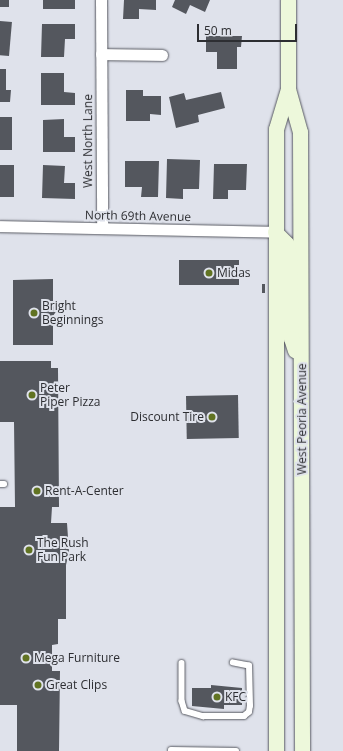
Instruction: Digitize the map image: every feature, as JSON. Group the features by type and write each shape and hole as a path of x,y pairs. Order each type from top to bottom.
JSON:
{"main road":[{"name":"West Peoria Avenue","path":"288,0 288,89 300,132 302,751"},
{"name":"West Peoria Avenue","path":"276,751 276,129 288,89"},
{"path":"275,232 286,243 289,253 291,338 301,372"}],"street":[{"name":"West North Lane","path":"100,0 102,228"},
{"path":"101,54 162,55"},
{"name":"North 69th Avenue","path":"0,226 275,232"}],"lane":[{"path":"182,663 182,701 185,711 203,716 244,716 249,712 250,706 249,666 233,663"},
{"path":"171,750 236,751"}],"building":[{"path":"0,0 9,0 9,7 0,7"},
{"path":"43,0 75,0 75,9 43,9"},
{"path":"124,0 156,0 156,10 139,9 139,19 123,19"},
{"path":"175,0 210,0 205,12 190,5 186,14 172,7"},
{"path":"0,21 12,22 9,56 0,55"},
{"path":"42,24 75,24 75,39 65,39 64,57 41,57"},
{"path":"206,36 242,36 241,47 237,47 237,69 217,69 217,52 206,52"},
{"path":"0,69 6,69 6,90 11,90 10,102 0,102"},
{"path":"41,73 64,73 64,92 75,93 75,105 41,105"},
{"path":"126,90 143,90 143,96 161,96 161,115 150,114 150,121 126,121"},
{"path":"221,92 225,108 198,115 199,122 176,128 169,97 184,93 186,100"},
{"path":"0,117 12,117 12,150 0,150"},
{"path":"64,119 64,137 75,137 75,152 43,152 43,120"},
{"path":"167,159 200,160 199,189 183,189 183,199 166,198"},
{"path":"125,161 159,161 158,197 141,197 142,187 125,187"},
{"path":"214,164 247,164 246,190 228,190 228,199 213,199"},
{"path":"0,165 14,165 14,197 0,197"},
{"path":"43,165 65,166 64,183 75,183 75,199 42,198"},
{"name":"Midas","path":"179,260 239,260 239,285 179,285"},
{"name":"Bright Beginnings","path":"53,279 53,306 57,310 53,316 53,345 13,345 13,280"},
{"path":"262,284 265,284 265,293 262,293"},
{"path":"0,361 51,361 51,368 58,368 59,507 52,507 51,523 67,523 69,552 66,565 66,619 58,619 58,644 52,645 52,671 60,671 59,751 17,751 17,705 0,705 0,507 15,507 14,422 0,422"},
{"name":"Discount Tire","path":"238,395 239,438 187,439 186,396"},
{"name":"KFC","path":"211,685 242,688 242,705 224,705 224,709 192,706 192,688 211,688"}],"place":[{"name":"Midas","path":"209,273"},
{"name":"Bright Beginnings","path":"34,313"},
{"name":"Peter Piper Pizza","path":"32,395"},
{"name":"Discount Tire","path":"212,417"},
{"name":"Rent-A-Center","path":"37,491"},
{"name":"The Rush Fun Park","path":"29,550"},
{"name":"Mega Furniture","path":"26,658"},
{"name":"Great Clips","path":"38,685"},
{"name":"KFC","path":"217,697"}]}
